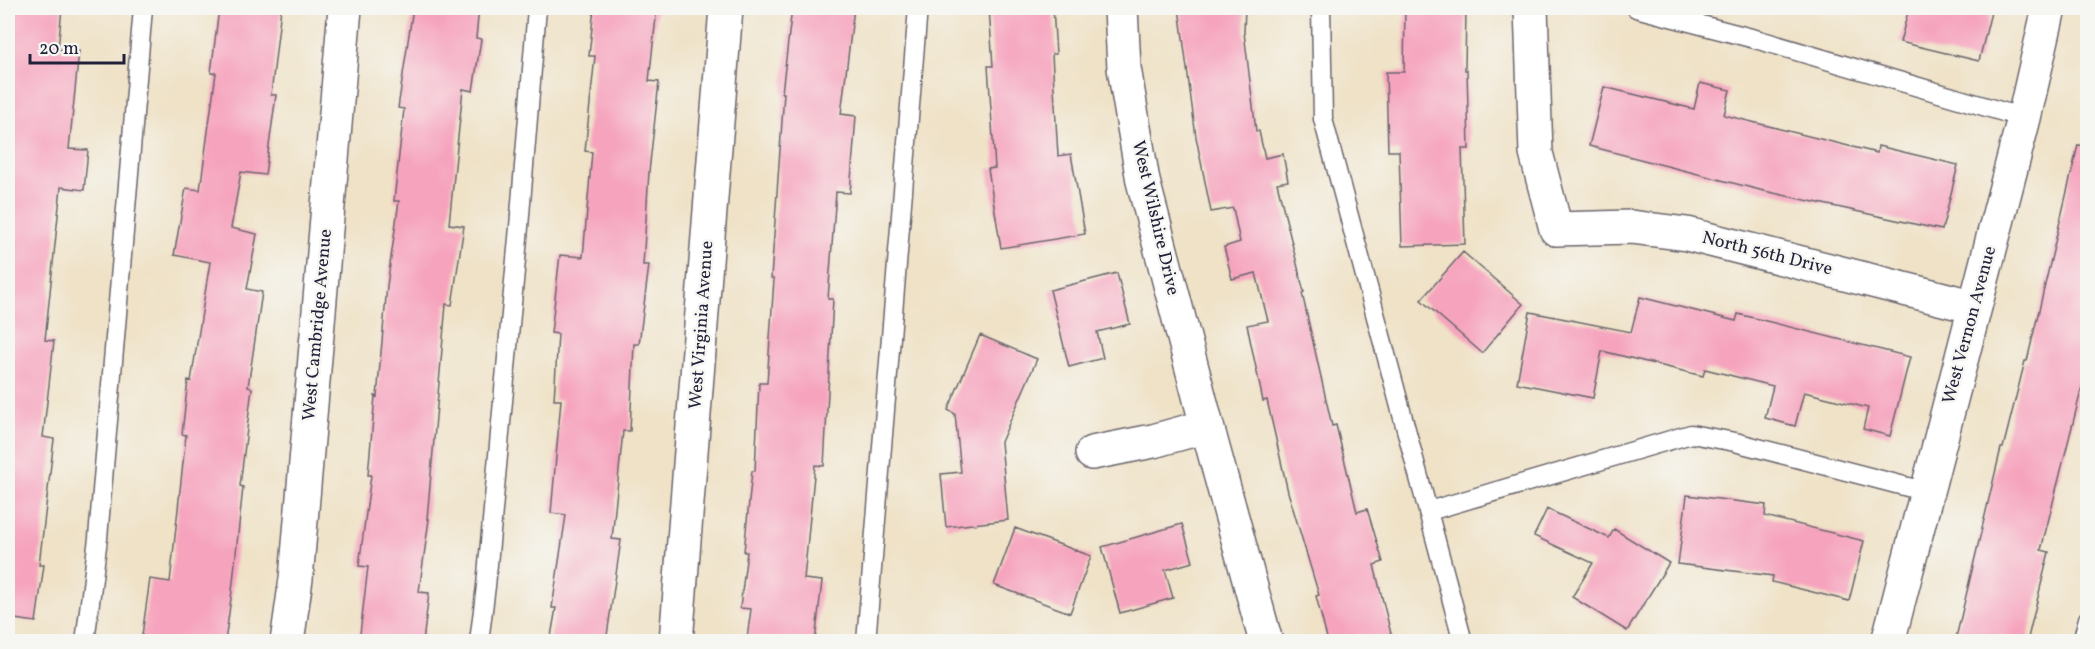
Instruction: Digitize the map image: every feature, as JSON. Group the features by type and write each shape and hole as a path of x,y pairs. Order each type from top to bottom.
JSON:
{"street":[{"name":"West Cambridge Avenue","path":"287,642 296,579 345,8"},
{"name":"West Virginia Avenue","path":"676,642 726,8"},
{"name":"West Wilshire Drive","path":"1121,8 1124,68 1143,181 1266,642"},
{"name":"North 56th Drive","path":"1531,8 1536,153 1556,229 1631,227 1687,234 1975,307"},
{"name":"West Vernon Avenue","path":"1888,642 2024,118 2049,8"},
{"path":"1092,453 1153,441 1207,426"}],"lane":[{"path":"85,642 98,538 143,8"},
{"path":"478,642 486,586 537,8"},
{"path":"866,642 918,8"},
{"path":"1321,8 1323,119 1463,642"},
{"path":"1636,8 1759,39 2024,118"},
{"path":"1429,511 1691,434 1735,442 1927,492"},
{"path":"2082,642 2088,619"}],"building":[{"path":"13,8 62,8 58,49 79,51 69,149 88,150 84,190 61,187 45,340 54,341 43,437 54,439 39,565 44,565 36,622 8,618 8,56"},
{"path":"219,8 281,8 271,95 276,95 265,175 241,172 231,228 257,234 247,289 262,292 248,387 252,388 240,486 243,487 232,591 225,642 141,642 150,579 170,582 186,435 182,434 188,380 191,381 210,262 174,255 186,188 200,190 216,73 211,73"},
{"path":"413,8 479,8 476,38 481,39 473,91 463,89 449,224 464,226 452,305 446,304 427,519 429,519 419,592 429,593 423,642 359,642 368,567 359,566 371,475 368,475 387,286 399,201 394,201 404,109 398,108"},
{"path":"594,8 657,8 649,81 659,82 649,172 643,265 649,265 639,344 634,344 630,431 623,431 612,539 621,540 606,642 550,642 556,608 552,608 566,515 551,513 561,400 554,400 558,334 551,333 560,255 583,257 592,152 585,151 595,56 589,56"},
{"path":"792,8 854,8 841,114 856,116 850,193 836,192 828,299 833,299 824,466 815,465 804,579 822,581 815,642 766,642 747,639 751,609 740,608 747,552 744,552 752,471 755,471 759,383 767,383 774,279 771,278 784,93 782,93"},
{"path":"989,8 1053,8 1056,54 1052,54 1058,156 1071,154 1085,234 1001,248 988,169 995,168 988,66 993,66"},
{"path":"1179,8 1245,8 1244,32 1256,131 1259,131 1265,158 1283,154 1288,181 1277,183 1304,292 1302,293 1332,426 1336,425 1357,512 1367,509 1383,562 1374,565 1393,642 1328,642 1316,596 1319,595 1288,492 1267,400 1263,401 1247,325 1268,321 1256,273 1232,279 1224,247 1240,242 1233,208 1211,212 1196,137"},
{"path":"1405,8 1466,8 1465,70 1467,70 1469,149 1462,149 1465,244 1402,246 1399,151 1388,151 1386,72 1404,72"},
{"path":"1909,8 1992,8 1979,61 1900,42"},
{"path":"1700,83 1730,90 1724,115 1877,153 1878,146 1958,165 1942,230 1760,190 1589,146 1604,87 1694,109"},
{"path":"2078,145 2088,146 2088,363 2041,550 2049,552 2027,642 1955,642 2001,448 2003,448 2025,361 2027,361"},
{"path":"1463,252 1523,304 1482,353 1421,300"},
{"path":"1117,273 1130,324 1097,332 1103,358 1069,367 1050,290"},
{"path":"1640,297 1736,321 1738,314 1910,357 1890,436 1863,429 1868,408 1804,392 1795,426 1765,418 1773,386 1705,369 1703,376 1602,351 1593,398 1517,383 1530,312 1631,332"},
{"path":"980,335 1037,359 1001,442 1008,520 946,527 941,474 961,472 955,414 948,410"},
{"path":"1687,495 1766,505 1765,516 1864,541 1849,601 1772,582 1773,576 1678,564"},
{"path":"1547,509 1609,538 1614,529 1669,563 1627,631 1572,597 1593,563 1534,536"},
{"path":"1182,524 1193,562 1165,570 1173,598 1120,613 1102,547"},
{"path":"1015,528 1091,556 1070,613 994,585"}]}
